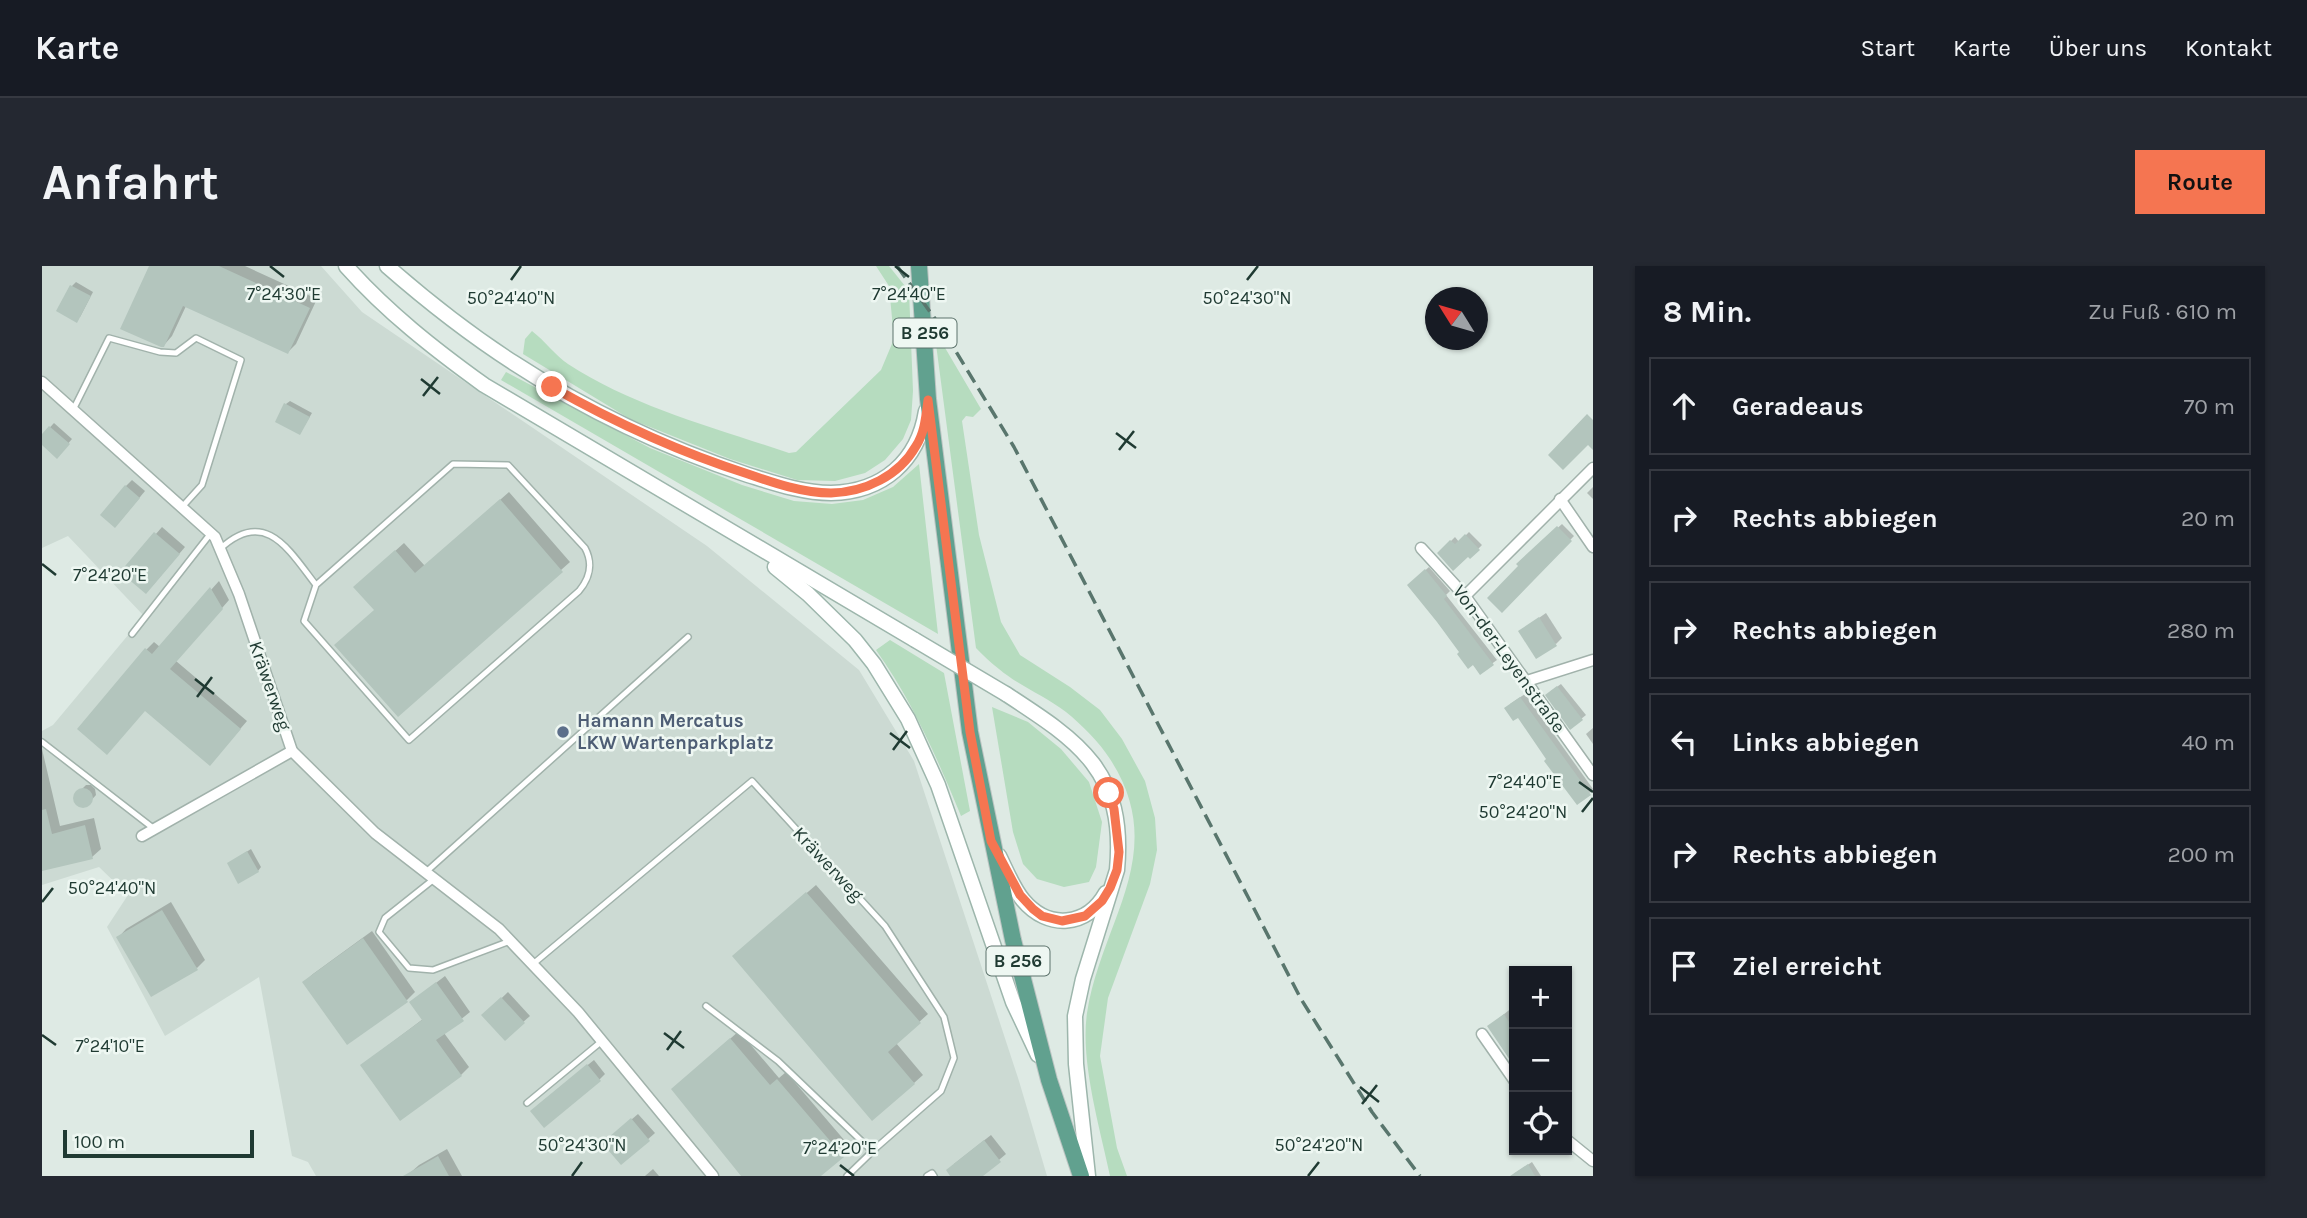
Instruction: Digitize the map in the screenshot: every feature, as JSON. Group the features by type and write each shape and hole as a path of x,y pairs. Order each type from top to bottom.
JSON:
{"main road":[{"path":"346,266 399,320 484,385 1006,694 1061,730 1095,765 1114,809 1119,852 1117,870 1083,979 1075,1016 1076,1064 1088,1176"},
{"path":"387,266 480,341 586,406 695,456 798,489 846,492 885,478 898,468 917,445 923,430 928,400"},
{"name":"B 256","path":"919,266 928,400 970,732 1013,940 1049,1080 1081,1176"},
{"path":"736,536 832,615 861,648 908,719 933,774 1013,1002 1049,1080"},
{"path":"991,841 1020,895 1033,909 1051,919 1074,920 1093,910 1102,901 1117,870"}],"street":[{"name":"Kräwerweg","path":"42,382 215,537 239,594 292,751 375,833 510,940 602,1041 713,1176"},
{"path":"1465,596 1593,468"},
{"path":"1560,499 1593,547"},
{"name":"Von-der-Leyenstraße","path":"1421,548 1465,596 1593,775"},
{"path":"1527,681 1593,660"},
{"path":"142,836 292,751"},
{"path":"1482,1034 1509,1073"},
{"path":"1572,1144 1593,1161"}],"lane":[{"path":"73,410 109,338 176,354 196,338 241,360 202,485 182,507"},
{"path":"453,464 508,465 585,548 590,557 589,575 579,591 409,740 304,621 316,585 453,464"},
{"path":"220,549 242,533 259,532 272,536 294,556 316,585"},
{"path":"132,634 211,533"},
{"path":"510,940 433,970 409,968 379,932 385,918 688,638"},
{"path":"42,742 154,829"},
{"name":"Kräwerweg","path":"533,965 752,781 885,926 944,1017 954,1058 941,1091 847,1176"},
{"path":"706,1006 778,1061 872,1151"},
{"path":"527,1103 602,1041"},
{"path":"928,1176 932,1173 934,1176"}],"shaded area":[{"path":"42,266 321,266 362,312 707,546 859,670 914,761 1019,1081 1047,1176 316,1176 308,1162 292,1156 259,977 165,1036 107,927 128,895 99,867 42,885 42,731 53,725 144,616 68,536 42,548"}],"green space":[{"path":"876,266 889,266 909,291 913,391 911,420 903,439 885,460 865,473 835,481 797,480 730,459 630,419 523,354 525,339 532,331 568,364 620,393 704,425 789,453 796,452 881,370 894,339 889,286"},
{"path":"934,329 981,409 973,417 966,416 962,421 979,535 1001,622 1020,655 1100,710 1122,739 1145,781 1155,818 1157,850 1150,884 1108,998 1100,1056 1117,1148 1127,1176 1110,1176 1092,1095 1086,1032 1087,1013 1095,980 1127,887 1133,856 1134,825 1127,793 1110,759 1084,728 1058,706 1007,675 976,648"},
{"path":"506,372 650,448 742,485 794,501 832,504 863,500 893,487 919,464 938,634 501,380"},
{"path":"890,640 944,673 970,811 961,816 913,710 876,650"},
{"path":"992,707 1028,722 1061,749 1089,782 1102,822 1096,867 1089,882 1064,887 1037,879 1023,864 1013,832"}],"building":[{"path":"149,266 219,266 310,308 288,354 183,306 164,347 161,347 120,329"},
{"path":"70,285 91,296 77,323 56,311"},
{"path":"284,403 310,417 300,435 275,422"},
{"path":"1587,414 1593,420 1593,450 1588,445 1563,470 1548,455"},
{"path":"49,426 70,444 57,459 42,445 42,434"},
{"path":"125,485 140,498 115,528 100,515"},
{"path":"500,499 563,572 398,717 334,645 374,610 353,587 395,550 415,573"},
{"path":"1557,526 1572,541 1502,613 1487,598 1518,566 1516,564"},
{"path":"154,532 180,554 146,594 120,572"},
{"path":"1465,534 1480,550 1453,571 1437,553 1450,540 1455,544"},
{"path":"1425,569 1447,596 1444,599 1494,665 1480,675 1473,665 1468,669 1457,654 1459,652 1407,585"},
{"path":"210,587 223,609 170,669 241,729 210,766 145,711 107,755 77,729 145,648 152,654"},
{"path":"1539,617 1557,646 1536,659 1518,631"},
{"path":"1557,686 1583,720 1570,730 1545,695"},
{"path":"1520,697 1591,795 1577,805 1544,761 1546,759 1518,718 1513,721 1504,708"},
{"path":"83,788 90,791 93,798 90,805 83,808 76,805 73,798 76,791"},
{"path":"46,809 52,834 85,825 93,859 42,871 42,810"},
{"path":"247,851 259,872 238,884 227,863"},
{"path":"806,892 921,1023 888,1052 915,1084 872,1121 732,956"},
{"path":"162,910 198,970 151,997 116,937"},
{"path":"363,938 408,1002 347,1045 302,982"},
{"path":"436,982 464,1021 436,1040 462,1076 400,1121 360,1065 422,1020 409,1002"},
{"path":"501,997 525,1023 505,1041 481,1015"},
{"path":"1504,1014 1509,1022 1509,1059 1487,1026"},
{"path":"730,1038 770,1085 777,1079 844,1157 821,1176 741,1176 671,1089"},
{"path":"587,1064 601,1081 544,1128 530,1111"},
{"path":"631,1118 650,1141 621,1165 602,1143"},
{"path":"984,1140 1001,1162 983,1176 950,1176 946,1170"},
{"path":"438,1156 449,1176 403,1176"},
{"path":"1528,1164 1535,1176 1510,1176"}],"railway":[{"path":"897,266 941,327 1014,447 1301,999 1372,1112 1420,1176"}],"place":[{"name":"Hamann Mercatus LKW Wartenparkplatz","path":"563,732"}],"route":[{"path":"552,387 663,443 726,468 798,489 832,493 873,484 898,468 917,445 923,430 928,400 970,732 991,841 1020,895 1042,916 1062,921 1085,916 1102,901 1110,888 1117,870 1119,852 1114,809 1109,793"}]}
